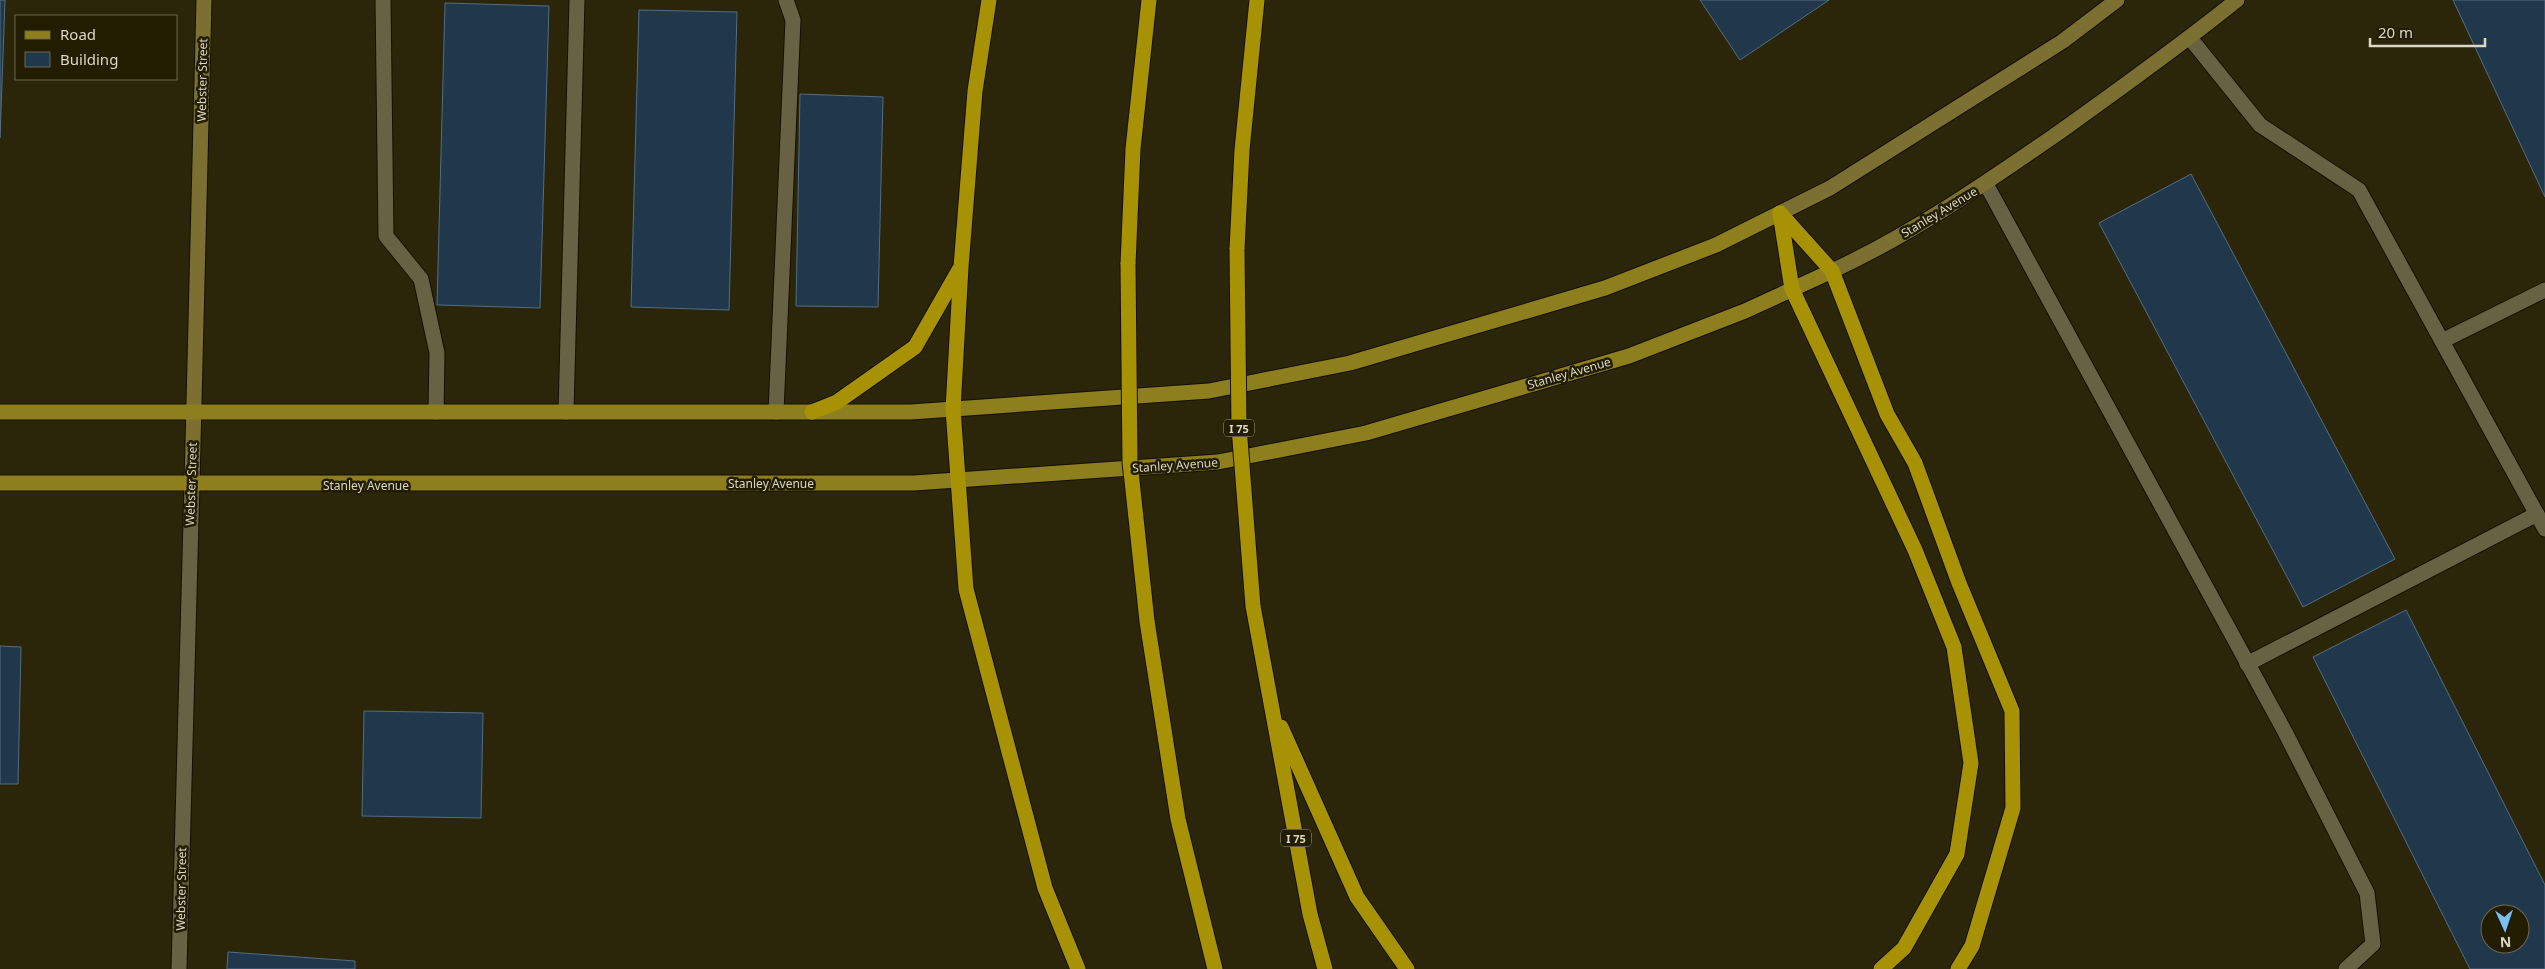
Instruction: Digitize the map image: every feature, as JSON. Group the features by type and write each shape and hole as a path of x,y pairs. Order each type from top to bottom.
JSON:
{"highway":[{"path":"989,0 976,91 961,267 953,409 966,589 1045,888 1078,969"},
{"path":"1149,0 1133,149 1128,264 1130,462 1147,621 1178,819 1215,969"},
{"name":"I 75","path":"1256,0 1242,150 1237,249 1238,427 1253,606 1310,914 1325,969"},
{"path":"1780,213 1832,271 1887,414 1915,463 1959,583 2012,711 2014,808 1972,946 1958,969"},
{"path":"1780,213 1792,289 1915,550 1954,647 1971,763 1957,854 1904,948 1881,969"},
{"path":"812,412 837,402 915,347 961,267"},
{"path":"1271,706 1357,897 1407,969"}],"main road":[{"name":"Webster Street","path":"192,484 204,0"},
{"path":"0,412 912,412 1209,391 1350,363 1605,288 1716,245 1830,188 2063,41 2117,0"},
{"name":"Stanley Avenue","path":"0,483 914,483 1218,462 1366,433 1628,356 1746,311 1866,255 1986,184 2190,38 2237,0"}],"street":[{"path":"383,0 386,236 421,278 437,353 436,412"},
{"path":"566,412 577,0"},
{"path":"776,412 793,20 786,0"},
{"path":"2190,38 2260,125 2359,190 2545,529"},
{"path":"1986,184 2248,664 2367,893 2373,944 2346,969"},
{"path":"2442,341 2545,290"},
{"name":"Webster Street","path":"179,969 192,484"},
{"path":"2248,664 2537,514"}],"building":[{"path":"0,0 5,0 0,138"},
{"path":"1700,0 1829,0 1740,60"},
{"path":"2453,0 2545,0 2545,197"},
{"path":"445,3 549,6 540,308 437,305"},
{"path":"639,10 737,12 729,310 631,307"},
{"path":"800,94 883,97 878,307 796,306"},
{"path":"2191,174 2395,559 2303,607 2099,223"},
{"path":"2406,610 2545,885 2545,969 2470,969 2313,657"},
{"path":"0,646 21,647 18,784 0,784"},
{"path":"364,711 483,713 481,818 362,816"},
{"path":"228,952 355,961 355,969 227,969"}]}
